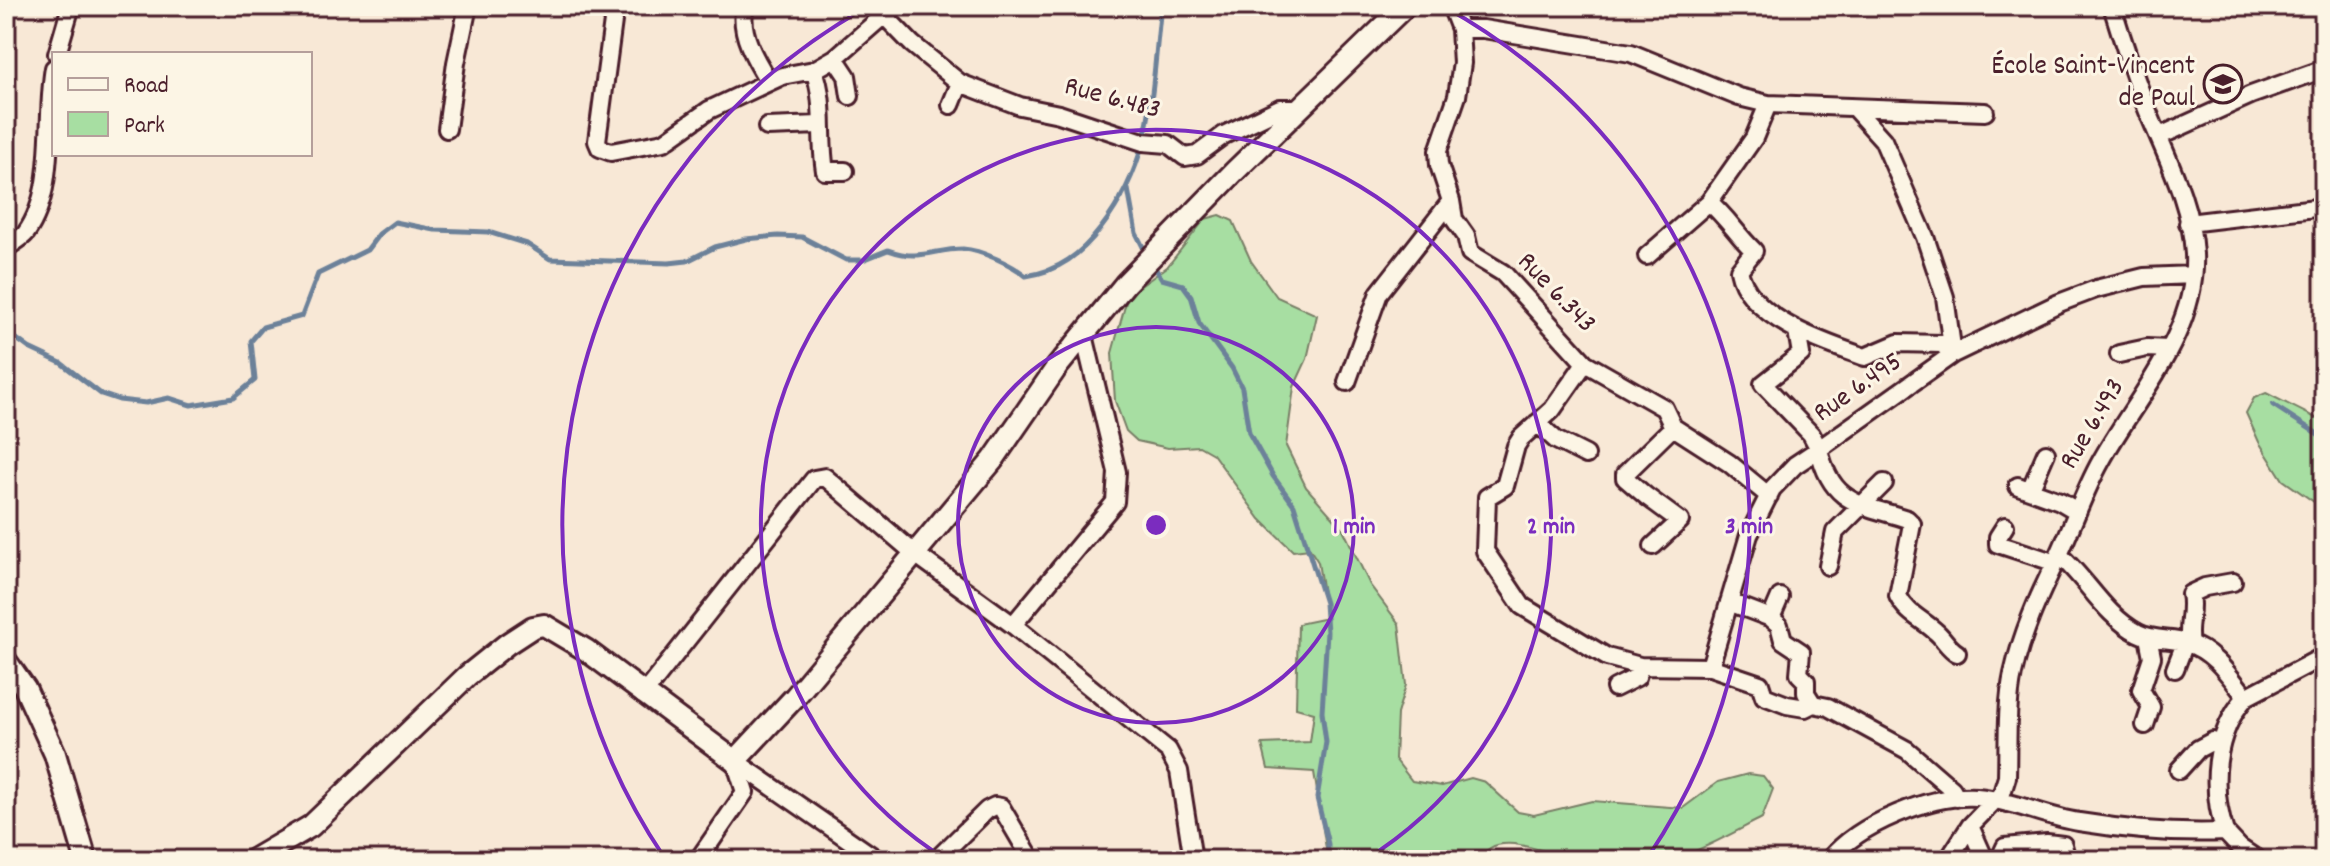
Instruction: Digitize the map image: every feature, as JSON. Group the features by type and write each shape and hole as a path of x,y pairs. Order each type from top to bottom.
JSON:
{"street":[{"path":"58,52 71,6"},
{"path":"447,129 468,6"},
{"path":"615,6 597,141 600,148 611,152 664,142 709,110 782,76 814,70 835,58 879,11"},
{"path":"745,6 744,28 751,50 769,82"},
{"path":"735,761 795,697 993,460 1057,367 1126,283 1405,6"},
{"name":"Rue 6.343","path":"1451,6 1463,47 1461,78 1438,151 1439,165 1454,219 1466,236 1470,253 1503,273 1585,363 1664,408 1673,427 1729,463 1769,496"},
{"name":"Rue 6.493","path":"1948,860 1970,826 2002,793 2007,777 2013,676 2028,621 2102,459 2174,340 2186,308 2193,275 2194,252 2179,185 2125,49 2112,6"},
{"name":"Rue 6.483","path":"879,11 912,44 960,83 1020,106 1059,114 1143,142 1168,144 1185,157 1197,155 1224,135 1280,108 1300,108"},
{"path":"1460,29 1483,29 1631,53 1739,97 1768,104 1856,110 1985,112"},
{"path":"835,58 847,76 850,96"},
{"path":"2160,136 2251,95 2324,69"},
{"path":"814,70 821,87 823,104 820,125 825,171 845,171"},
{"path":"951,105 960,83"},
{"path":"6,248 24,236 35,218 45,178 52,92"},
{"path":"1647,256 1709,202 1754,138 1768,104"},
{"path":"1856,110 1883,140 1920,223 1945,297 1953,354"},
{"path":"767,127 820,125"},
{"path":"1347,382 1379,293 1451,201"},
{"path":"1709,202 1727,218 1739,237 1754,251 1739,270 1745,288 1762,306 1797,331 1865,357 1901,343 1942,344 1953,354"},
{"path":"2188,223 2324,207"},
{"name":"Rue 6.495","path":"1957,653 1949,648 1944,638 1903,606 1898,596 1912,524 1907,519 1860,507 1846,497 1823,468 1819,449 1953,354 2059,303 2096,289 2144,277 2193,275"},
{"path":"1710,667 1749,535 1782,475 1819,449 1811,434 1763,384 1801,354 1796,340 1797,331"},
{"path":"1013,625 1115,502 1117,472 1084,335"},
{"path":"2119,354 2155,347 2168,349"},
{"path":"1585,363 1552,410 1516,446 1505,486 1487,497 1485,551 1522,606 1607,657 1640,666 1710,667 1760,684 1764,696 1787,705 1828,707 1907,750 1952,789 1957,798"},
{"path":"1537,423 1556,440 1586,455"},
{"path":"1653,546 1680,521 1646,496 1625,478 1625,474 1673,427"},
{"path":"2046,453 2024,487 2077,511"},
{"path":"643,695 814,479 825,477 914,553 1013,625 1168,750 1179,771 1193,860"},
{"path":"1828,566 1835,532 1884,483"},
{"path":"2005,526 1998,537 1998,544 2057,559 2074,568 2103,605 2139,634 2188,643 2217,661 2246,697"},
{"path":"2175,669 2188,643 2193,606 2190,594 2205,587 2233,582"},
{"path":"1771,618 1780,597"},
{"path":"1729,602 1771,618 1779,625 1783,640 1801,652 1799,674 1806,681 1806,693 1813,704"},
{"path":"253,860 311,826 467,676 507,644 533,627 544,625 562,634 735,761 878,860"},
{"path":"2145,725 2151,707 2141,690 2152,657 2148,637"},
{"path":"2258,860 2240,848 2225,832 2219,814 2220,744 2226,725 2246,697 2324,656"},
{"path":"6,661 25,688 55,754 86,860"},
{"path":"1615,688 1637,677 1640,666"},
{"path":"2179,770 2198,749 2213,741 2220,744"},
{"path":"698,860 745,792 735,761"},
{"path":"1829,860 1854,835 1871,824 1957,798 1977,797 2075,822 2141,831 2225,832"},
{"path":"936,860 987,810 995,806 1001,807 1032,860"},
{"path":"1970,826 1985,860"},
{"path":"1999,860 2005,847 2047,843 2063,845 2067,860"}],"green space":[{"path":"1220,215 1233,221 1251,261 1277,297 1317,315 1307,359 1294,387 1286,446 1306,487 1343,529 1370,585 1399,624 1406,685 1397,714 1395,759 1412,781 1442,786 1471,778 1485,782 1518,812 1534,815 1592,801 1683,808 1718,782 1748,774 1763,776 1773,789 1762,818 1695,851 1666,861 1581,860 1512,844 1488,850 1480,860 1305,860 1327,855 1314,772 1268,769 1262,744 1310,742 1314,713 1296,708 1298,624 1327,618 1318,562 1310,549 1293,551 1260,519 1213,454 1199,446 1168,448 1137,441 1126,431 1115,401 1112,353 1128,295 1167,267 1205,219"},
{"path":"2266,393 2324,422 2324,509 2283,480 2259,442 2246,413 2254,398"}],"waterway":[{"path":"6,331 29,348 61,363 101,394 119,400 146,403 169,398 191,405 233,398 255,380 251,341 263,327 302,316 318,274 367,250 379,234 395,222 435,230 488,232 527,244 550,259 669,263 687,261 715,247 746,239 778,236 802,237 846,260 863,260 888,250 918,255 963,249 996,259 1026,276 1038,274 1068,260 1085,246 1119,202 1132,175 1148,122 1161,6"},
{"path":"1128,189 1136,233 1147,255"},
{"path":"1152,263 1162,279 1183,285 1191,296 1199,323 1232,368 1242,388 1249,433 1273,476 1294,505 1325,603 1327,632 1322,712 1326,742 1317,798 1328,844 1328,860"},
{"path":"2273,405 2324,438"}],"place":[{"name":"École Saint-Vincent de Paul","path":"2223,84"}]}
